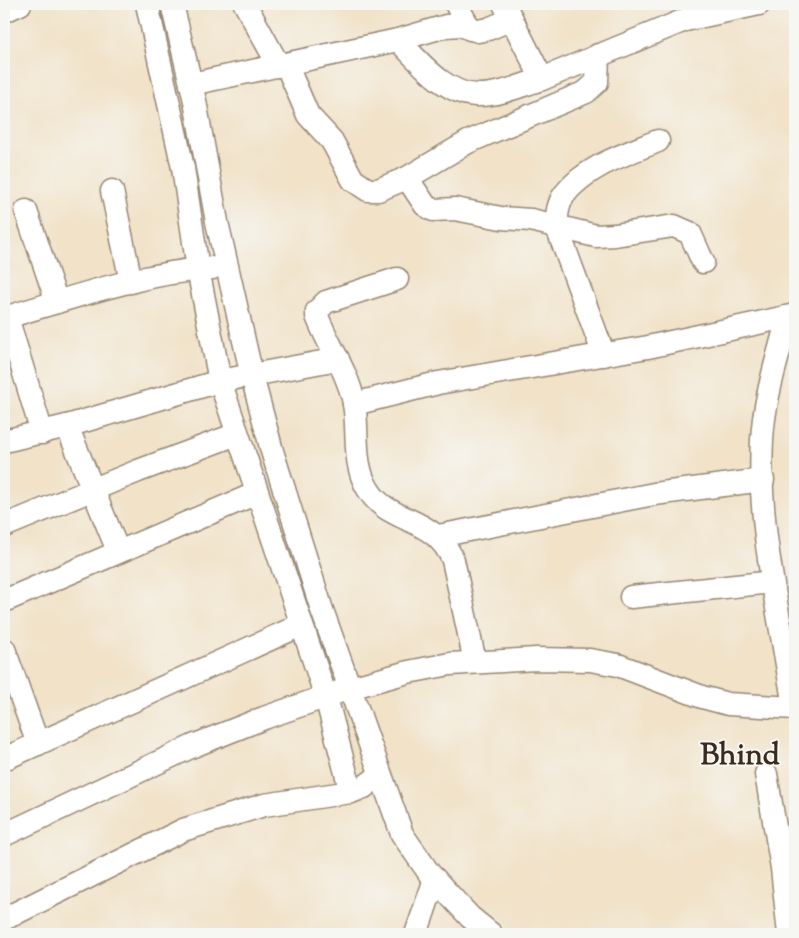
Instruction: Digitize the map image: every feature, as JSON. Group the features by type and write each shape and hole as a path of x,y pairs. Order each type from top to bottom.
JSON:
{"street":[{"path":"4,11 20,4"},
{"path":"148,4 183,168 215,267 237,378 237,434 256,493 301,580 301,625 338,692 367,783"},
{"path":"172,4 191,84 216,222 215,267 237,378 272,451 301,580 367,783 435,879 470,917 491,934"},
{"path":"245,4 283,65 308,115 332,141 353,180 368,190 378,190 407,178 468,142 586,92 597,82 598,55"},
{"path":"456,4 470,29"},
{"path":"398,40 434,76 461,92 477,96 497,93 542,79 685,20 759,4"},
{"path":"191,84 398,40 454,25 470,29 488,29 508,11 542,79"},
{"path":"604,355 556,225 562,200 574,185 611,160 658,141"},
{"path":"407,178 425,205 433,210 455,209 501,218 556,225 596,236 615,236 674,226 690,234 703,262"},
{"path":"112,192 131,282"},
{"path":"26,211 57,302"},
{"path":"42,432 6,318 131,282 215,267"},
{"path":"397,279 326,302 317,310 319,320 338,359 354,404 357,449 362,476 368,489 377,501 438,536 453,560 475,662"},
{"path":"4,835 193,746 338,692 408,672 475,662 562,658 590,660 618,665 702,697 728,704 795,708 765,537 762,440 766,407 792,316 604,355 456,380 354,404"},
{"path":"4,441 67,426 237,378 338,359"},
{"path":"67,426 118,551"},
{"path":"4,526 237,434"},
{"path":"438,536 654,494 763,480"},
{"path":"4,601 256,493"},
{"path":"631,597 772,582"},
{"path":"4,759 301,625"},
{"path":"4,649 8,675 38,744"},
{"path":"766,774 782,868 789,934"},
{"path":"4,919 183,830 264,805 367,783"},
{"path":"416,934 435,879"}],"district":[{"name":"Bhind","path":"740,754"}]}
